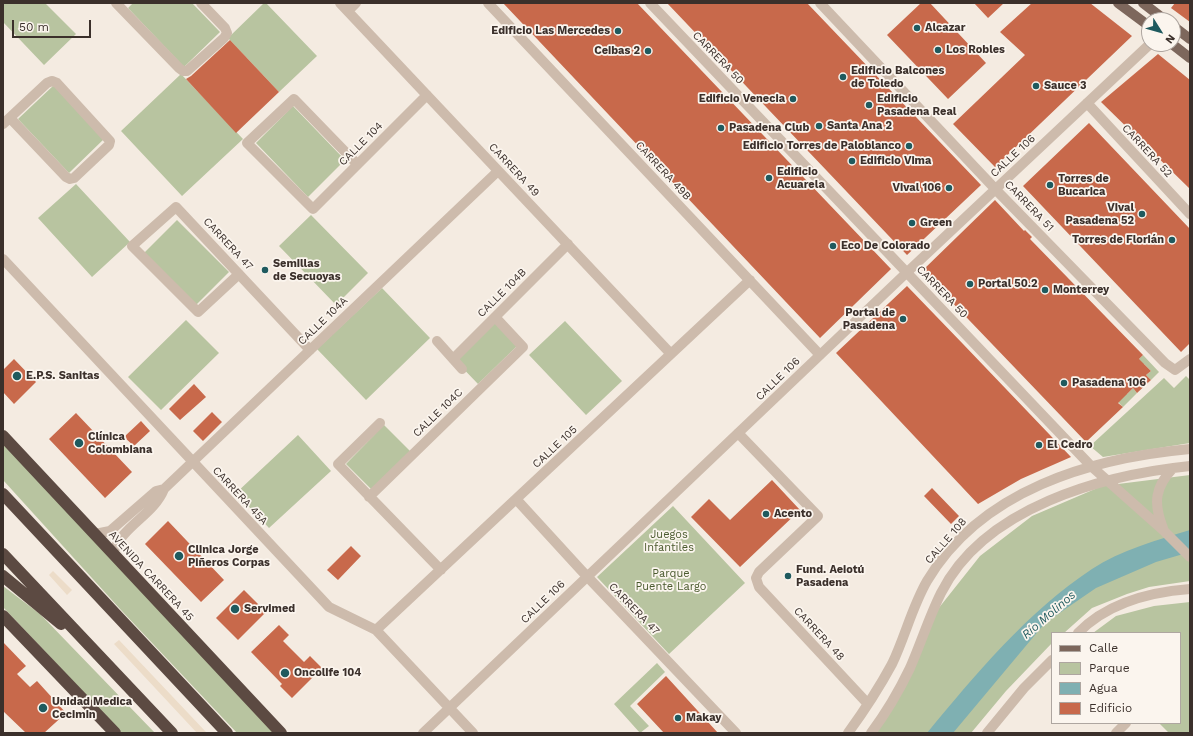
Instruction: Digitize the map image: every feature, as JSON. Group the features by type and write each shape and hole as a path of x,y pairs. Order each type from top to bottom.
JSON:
{"highway":[{"name":"AVENIDA CARRERA 45","path":"3,436 282,733"},
{"path":"3,494 228,733"},
{"path":"3,554 172,733"},
{"path":"3,576 94,651"},
{"path":"3,616 115,733"}],"main road":[{"path":"1143,3 1155,12"},
{"path":"1123,5 1141,20"},
{"path":"1181,32 1190,39"},
{"path":"1181,51 1190,58"}],"street":[{"path":"122,5 179,68 183,71 187,71 224,38 227,33 225,28 201,3"},
{"name":"CARRERA 49","path":"340,3 671,354"},
{"path":"348,11 356,3"},
{"name":"CARRERA 49B","path":"488,3 820,355"},
{"name":"CARRERA 50","path":"650,3 1091,466 1166,532 1190,557"},
{"name":"CARRERA 51","path":"820,3 996,189 1165,363 1175,370 1190,359"},
{"path":"1134,15 1143,3"},
{"name":"CALLE 106","path":"423,733 820,355 1141,52"},
{"path":"52,81 57,83 110,141 109,145 74,178 70,179 66,177 7,121 47,83 52,81"},
{"name":"CALLE 104","path":"358,164 294,99 247,143 313,209 427,96"},
{"name":"CARRERA 52","path":"1087,103 1190,214"},
{"name":"CALLE 104A","path":"113,554 118,540 160,500 164,489 498,171"},
{"name":"CARRERA 47","path":"239,274 198,312 132,246 176,207 239,274 310,350"},
{"name":"CALLE 104B","path":"453,359 568,244"},
{"name":"CARRERA 45A","path":"3,260 330,607 376,630 473,733"},
{"name":"CALLE 105","path":"376,630 750,280"},
{"name":"CALLE 104C","path":"369,496 523,347 495,317"},
{"path":"437,341 462,369"},
{"path":"380,422 338,464 441,570"},
{"name":"CARRERA 48","path":"738,433 818,516 759,572 756,578 759,587 868,704"},
{"name":"CALLE 108","path":"848,733 868,704 892,663 910,618 928,581 960,540 995,509 1036,487 1091,466 1190,449"},
{"path":"871,733 885,715 910,668 942,592 953,574 980,544 995,531 1019,515 1055,498 1106,480 1190,466"},
{"path":"1166,532 1157,510 1157,498 1159,488 1173,468"},
{"name":"CALLE 104A","path":"94,534 110,531 156,491 164,489"},
{"name":"CARRERA 47","path":"516,500 587,577 736,733"},
{"path":"1079,632 1100,614 1113,607 1143,597 1190,589"},
{"path":"987,733 1024,688 1051,661"},
{"path":"1116,733 1125,724"}],"green space":[{"path":"3,3 45,3 76,34 44,65 3,22"},
{"path":"133,3 192,3 220,32 184,67 128,8"},
{"path":"264,3 266,3 317,56 279,92 228,38"},
{"path":"181,74 243,139 182,196 121,131"},
{"path":"54,85 105,138 69,173 18,119"},
{"path":"293,106 345,160 308,197 256,143"},
{"path":"76,184 130,242 92,277 38,218"},
{"path":"311,215 368,273 336,305 279,246"},
{"path":"177,220 229,272 195,306 143,254"},
{"path":"382,288 430,338 366,400 317,349"},
{"path":"186,320 219,353 161,410 128,377"},
{"path":"493,321 517,346 478,384 454,359"},
{"path":"565,321 622,381 586,415 529,355"},
{"path":"1143,355 1159,372 1151,380 1146,375 1151,371 1144,364 1134,364"},
{"path":"1186,376 1190,380 1190,443 1103,457 1090,446 1164,378 1174,388"},
{"path":"1133,388 1137,393 1123,407 1106,390 1127,394"},
{"path":"384,425 410,451 372,490 346,464"},
{"path":"298,435 331,471 269,528 236,493"},
{"path":"3,443 275,733 237,733 121,610 3,480"},
{"path":"1190,475 1190,581 1149,587 1127,594 1092,608 1065,632 1051,632 1051,644 1006,691 971,733 876,733 938,609 980,556 1032,516 1102,486"},
{"name":"Parque Puente Largo","path":"673,506 745,583 669,654 597,577"},
{"path":"3,586 40,614 155,733 122,733 3,607"},
{"path":"1190,602 1190,733 1169,733 1160,724 1181,724 1181,632 1094,632 1116,616 1154,606"},
{"path":"657,663 665,672 630,706 649,726 640,733 614,704"}],"shaded area":[{"path":"53,571 72,590 67,595 49,575"},
{"path":"119,640 206,733 197,733 114,644"}],"water":[{"name":"Río Molinos","path":"1190,530 1190,552 1156,562 1096,588 1045,623 953,733 927,733 983,667 1024,624 1069,586 1092,569 1115,556 1140,546"}],"building":[{"path":"503,3 637,3 891,269 820,338"},
{"path":"667,3 807,3 981,185 907,255"},
{"path":"921,3 930,3 986,63 948,99 887,35"},
{"path":"974,3 1004,3 988,18"},
{"path":"1032,3 1090,3 1132,36 995,167 953,124 1025,55 1000,32"},
{"path":"1175,3 1190,3 1190,22 1181,15 1181,12 1176,12 1171,8"},
{"path":"230,40 279,92 236,133 186,79"},
{"path":"1158,54 1190,80 1190,189 1101,102"},
{"path":"1089,123 1190,229 1190,343 1181,352 1023,186"},
{"path":"995,200 1024,231 1025,230 1032,237 1030,239 1143,355 1139,359 1151,371 1146,375 1151,380 1137,393 1133,388 1118,403 1123,407 1086,442 922,271"},
{"path":"907,286 1071,457 1021,479 978,504 836,353"},
{"name":"E.P.S. Sanitas","path":"14,359 36,382 14,404 3,392 3,370"},
{"path":"194,384 206,397 180,420 169,409"},
{"path":"212,412 222,422 203,441 193,431"},
{"path":"76,413 132,472 105,498 49,439"},
{"path":"141,421 150,431 134,446 124,437"},
{"name":"Acento","path":"772,480 800,510 740,567 691,517 709,499 730,520"},
{"path":"932,488 959,516 951,524 924,496"},
{"name":"Clinica Jorge Piñeros Corpas","path":"168,521 224,580 201,602 145,544"},
{"path":"351,546 361,556 338,580 327,570"},
{"path":"244,590 266,612 238,640 216,618"},
{"path":"279,625 289,635 283,641 304,662 310,656 322,668 292,698 280,686 282,684 251,652"},
{"path":"3,642 26,666 17,674 30,687 37,681 66,713 44,733 26,733 3,711"},
{"name":"Makay","path":"666,676 718,733 664,733 637,704"}],"place":[{"name":"Alcazar","path":"917,28"},
{"name":"Edificio Las Mercedes","path":"618,31"},
{"name":"Los Robles","path":"938,50"},
{"name":"Ceibas 2","path":"648,51"},
{"name":"Edificio Balcones de Toledo","path":"843,77"},
{"name":"Sauce 3","path":"1036,86"},
{"name":"Edificio Venecia","path":"793,99"},
{"name":"Edificio Pasadena Real","path":"869,105"},
{"name":"Santa Ana 2","path":"819,126"},
{"name":"Pasadena Club","path":"721,128"},
{"name":"Edificio Torres de Paloblanco","path":"909,146"},
{"name":"Edificio Vima","path":"852,161"},
{"name":"Edificio Acuarela","path":"769,178"},
{"name":"Torres de Bucarica","path":"1050,185"},
{"name":"Vival 106","path":"949,188"},
{"name":"Vival Pasadena 52","path":"1142,214"},
{"name":"Green","path":"912,223"},
{"name":"Torres de Florián","path":"1172,240"},
{"name":"Eco De Colorado","path":"833,246"},
{"name":"Semillas de Secuoyas","path":"265,270"},
{"name":"Portal 50.2","path":"970,284"},
{"name":"Monterrey","path":"1045,290"},
{"name":"Portal de Pasadena","path":"903,319"},
{"name":"E.P.S. Sanitas","path":"17,376"},
{"name":"Pasadena 106","path":"1064,383"},
{"name":"Clínica Colombiana","path":"79,443"},
{"name":"El Cedro","path":"1039,445"},
{"name":"Acento","path":"766,514"},
{"name":"Clinica Jorge Piñeros Corpas","path":"179,556"},
{"name":"Fund. Aeiotú Pasadena","path":"788,576"},
{"name":"Servimed","path":"235,609"},
{"name":"Oncolife 104","path":"285,673"},
{"name":"Unidad Medica Cecimin","path":"43,708"},
{"name":"Makay","path":"678,718"}],"park label":[{"name":"Juegos Infantiles","path":"669,541"}]}
